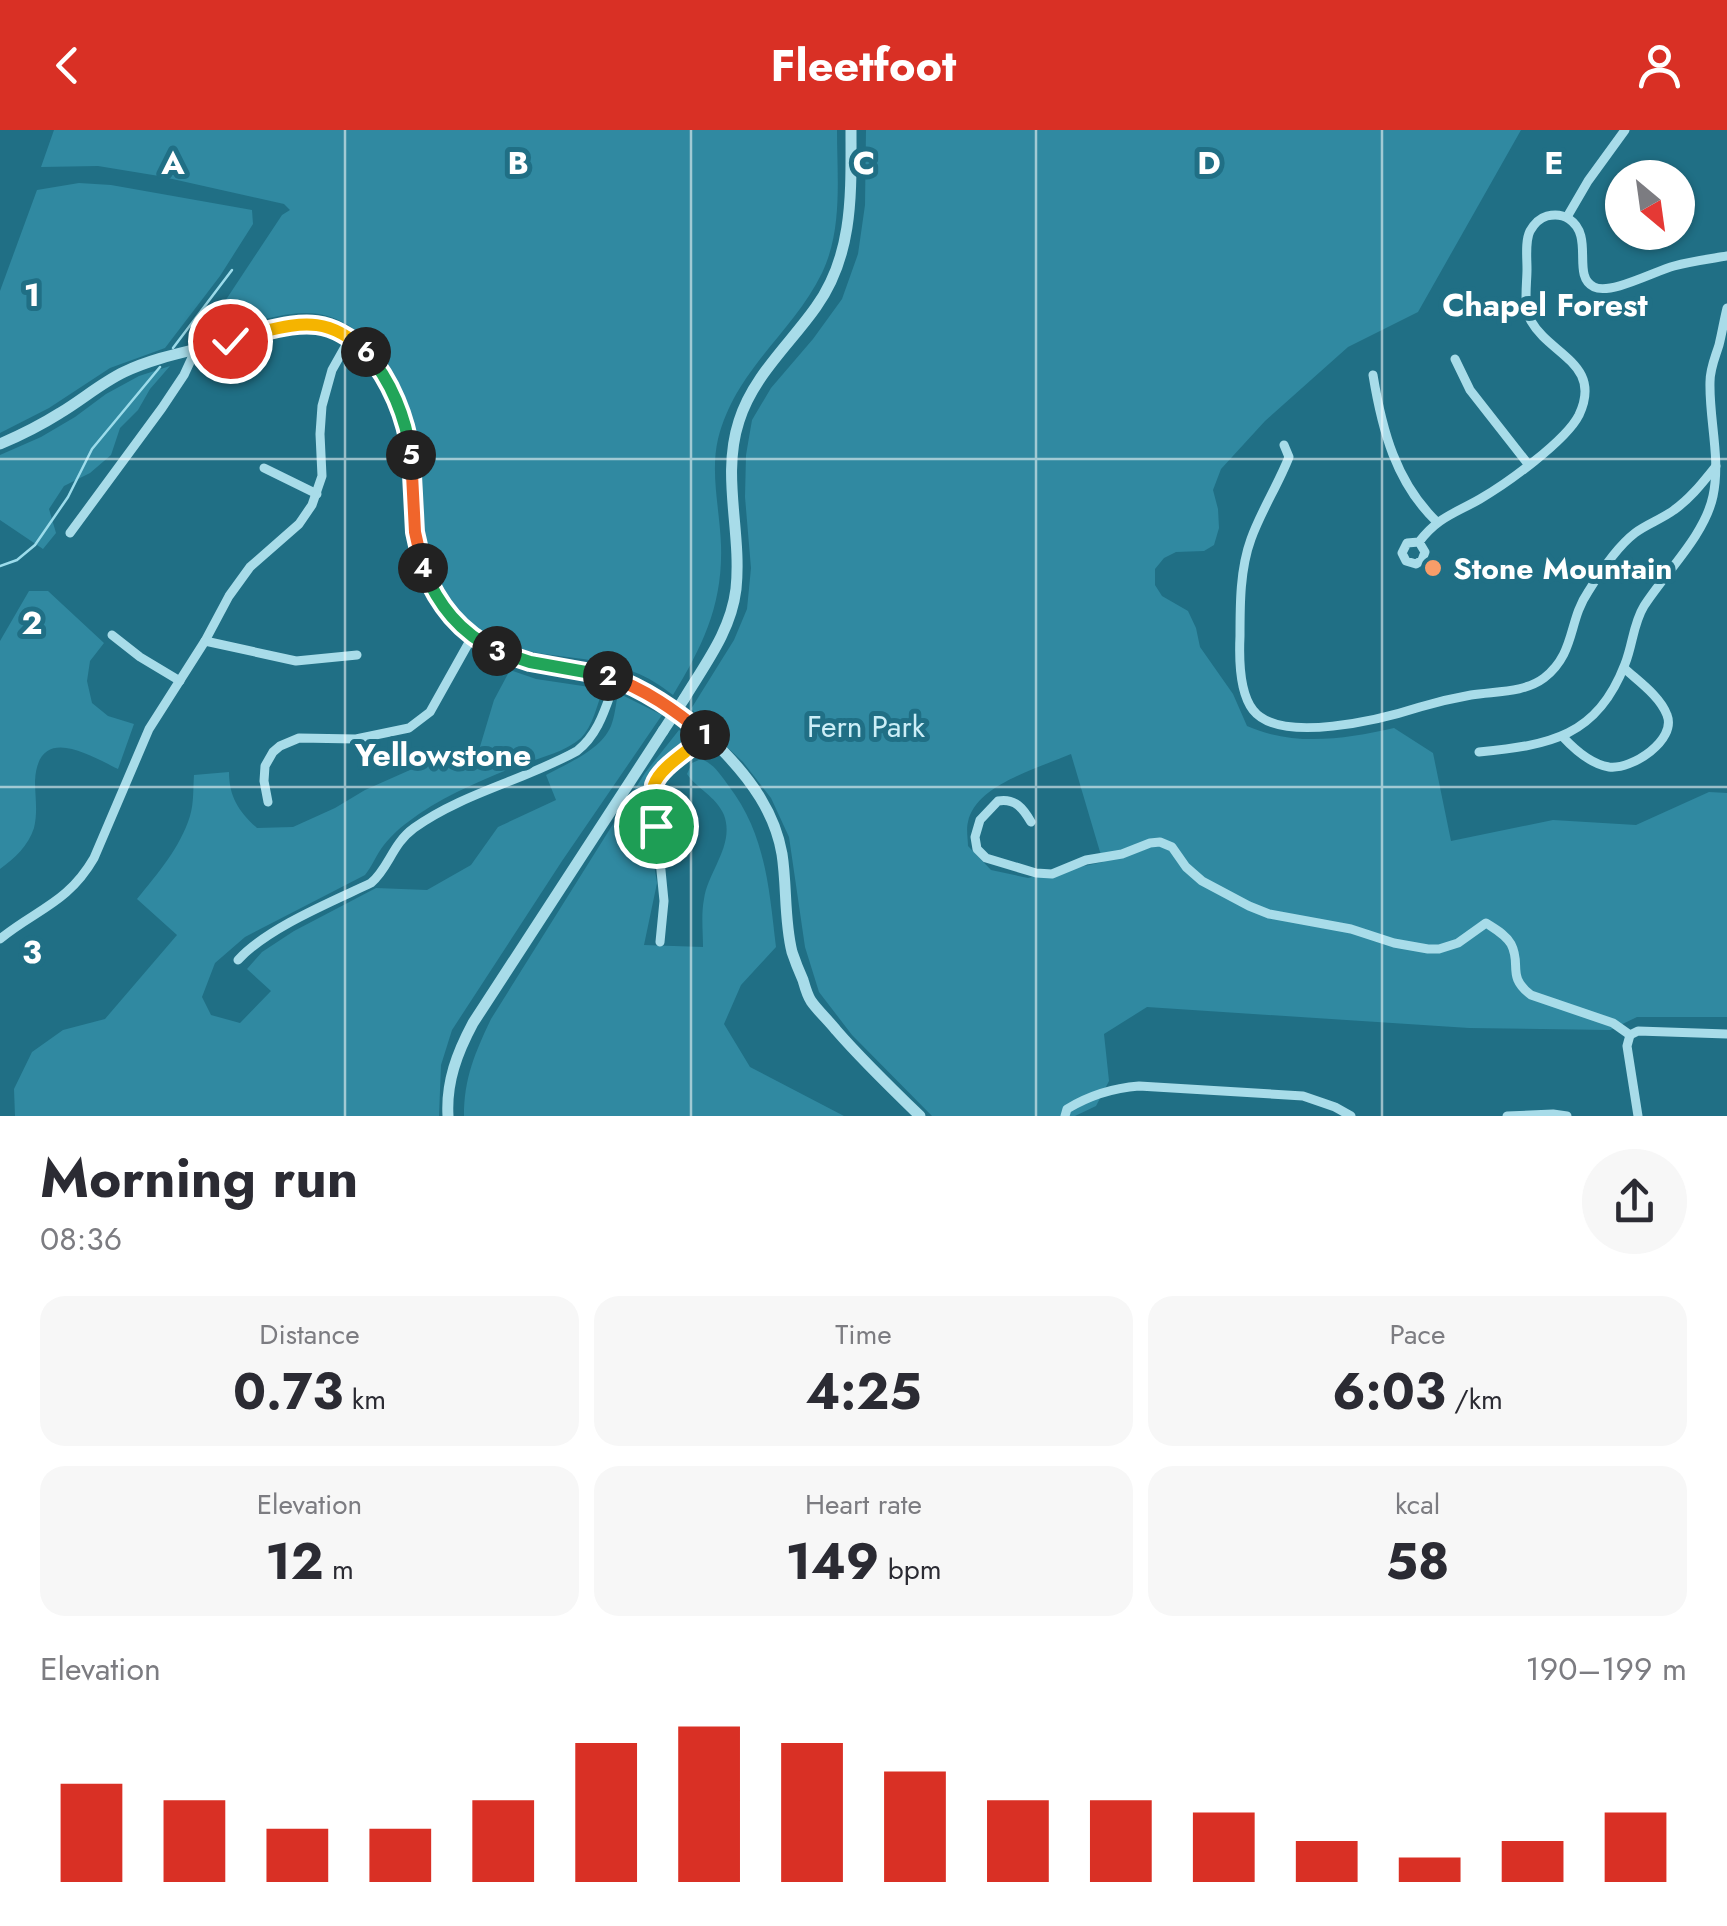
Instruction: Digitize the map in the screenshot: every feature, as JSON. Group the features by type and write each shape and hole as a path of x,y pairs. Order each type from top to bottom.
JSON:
{"street":[{"path":"448,1116 450,1078 473,1023 718,645 732,607 737,568 730,472 739,420 761,377 828,290 842,257 848,229 851,130"},
{"path":"1566,218 1625,130"},
{"path":"1419,542 1437,522 1482,498 1568,430 1584,401 1584,383 1575,365 1536,328 1528,313 1530,230 1546,216 1574,222 1582,237 1584,275 1595,287 1616,286 1668,267 1727,256"},
{"path":"1479,752 1563,737 1597,710 1624,668 1642,610 1707,515 1716,466 1710,380 1727,308"},
{"path":"0,444 60,414 136,367 304,323 329,327 350,338 380,371 398,406 412,464 415,532 422,567 444,609 487,646 514,658 616,679 683,716 706,736 753,787 771,818 782,855 792,951 810,1000 920,1116"},
{"path":"0,938 56,903 86,872 149,729 239,581 262,554 299,524 317,494 323,460 322,406 332,370 350,338"},
{"path":"70,533 162,408 196,349"},
{"path":"1455,359 1470,390 1528,464"},
{"path":"1374,376 1394,459 1414,498 1437,522"},
{"path":"1284,445 1289,457 1244,560 1240,644 1250,704 1267,722 1294,728 1384,718 1440,701 1536,683 1566,653 1582,603 1620,548 1636,532 1686,500 1716,466"},
{"path":"264,468 317,494"},
{"path":"112,635 180,681"},
{"path":"268,802 265,766 280,746 299,738 356,739 409,728 430,712 472,637"},
{"path":"205,640 296,660 356,654"},
{"path":"1563,737 1590,760 1618,767 1647,755 1664,736 1669,722 1666,712 1624,668"},
{"path":"238,960 254,944 371,883 402,838 428,820 577,751 598,728 616,679"},
{"path":"660,942 664,901 655,783 663,770 706,736"},
{"path":"1031,822 1015,802 998,801 980,820 974,837 977,849 992,860 1052,874 1086,860 1160,842 1172,847 1202,881 1249,906 1428,950 1458,943 1486,923 1509,941 1516,976 1524,990 1537,998 1613,1022 1630,1035"},
{"path":"1638,1116 1627,1046 1630,1035 1638,1031 1727,1034"},
{"path":"1065,1116 1070,1106 1090,1096 1149,1086 1303,1096 1351,1116"},
{"path":"1507,1116 1568,1116"}],"green space":[{"path":"54,130 837,130 837,203 829,256 810,295 738,392 718,439 715,465 721,545 719,586 702,642 673,695 644,676 611,664 543,654 499,642 458,612 435,577 429,559 421,461 410,413 386,364 351,327 329,316 291,314 200,339 282,215 290,210 284,204 98,166 41,167"},
{"name":"Fern Park","path":"866,130 1521,130 1418,312 1348,347 1265,421 1221,469 1213,490 1219,528 1214,545 1204,551 1176,552 1164,558 1155,569 1155,585 1162,596 1188,611 1200,647 1233,694 1247,726 1302,739 1339,738 1394,728 1433,753 1451,841 1553,820 1636,825 1709,792 1727,793 1727,1017 1637,1017 1610,1030 1469,1028 1147,1007 1104,1034 1109,1081 1096,1106 1075,1116 932,1116 852,1035 819,992 805,947 789,837 771,798 743,762 691,709 734,640 747,609 751,568 746,455 752,420 771,388 842,299 858,254 865,205","holes":["1071,754 1103,862 1028,878 991,870 968,846 968,822 973,809 995,788"]},
{"path":"79,183 252,210 253,224 220,276 165,348 110,368 49,408 0,433 0,291 37,190"},
{"path":"170,366 120,428 111,455 90,473 64,486 49,509 56,533 43,549 0,520 0,455 41,437 139,376"},
{"path":"29,591 48,591 104,643 90,661 87,681 92,703 108,716 134,724 118,769 67,748 45,753 38,763 35,781 34,828 20,851 0,869 0,641"},
{"path":"510,670 536,679 603,689 592,721 581,738 559,751 447,797 420,813 390,838 365,875 245,937 215,963 202,997 211,1015 240,1023 271,991 247,969 262,952 376,888 427,890 471,865 498,827 556,800 546,775 600,742 611,726 618,693 662,715 452,1030 441,1065 439,1116 15,1116 14,1089 32,1052 63,1030 105,1019 177,935 137,899 168,860 186,828 194,775 229,772 236,803 257,828 293,827 428,762 479,750 494,700"},
{"path":"679,730 689,737 648,775 646,816 657,883 644,945 703,947 704,899 724,847 726,826 716,803 687,774 692,763 701,759 719,773 751,823 764,863 776,947 741,985 724,1024 750,1067 844,1116 464,1116 472,1066 491,1019 645,773"}],"waterway":[{"path":"173,348 232,270"},
{"path":"0,566 17,560 35,545 68,497 92,449 160,367"}],"place":[{"name":"Stone Mountain","path":"1433,568"}],"district":[{"name":"Chapel Forest","path":"1545,305"},
{"name":"Yellowstone","path":"443,755"}],"route":[{"path":"230,341 304,323 340,331 363,348 389,386 404,424 410,445 415,532 422,567 454,621 472,637 514,658 600,674 628,684 676,712 706,736 658,776 654,790 656,826"}]}
